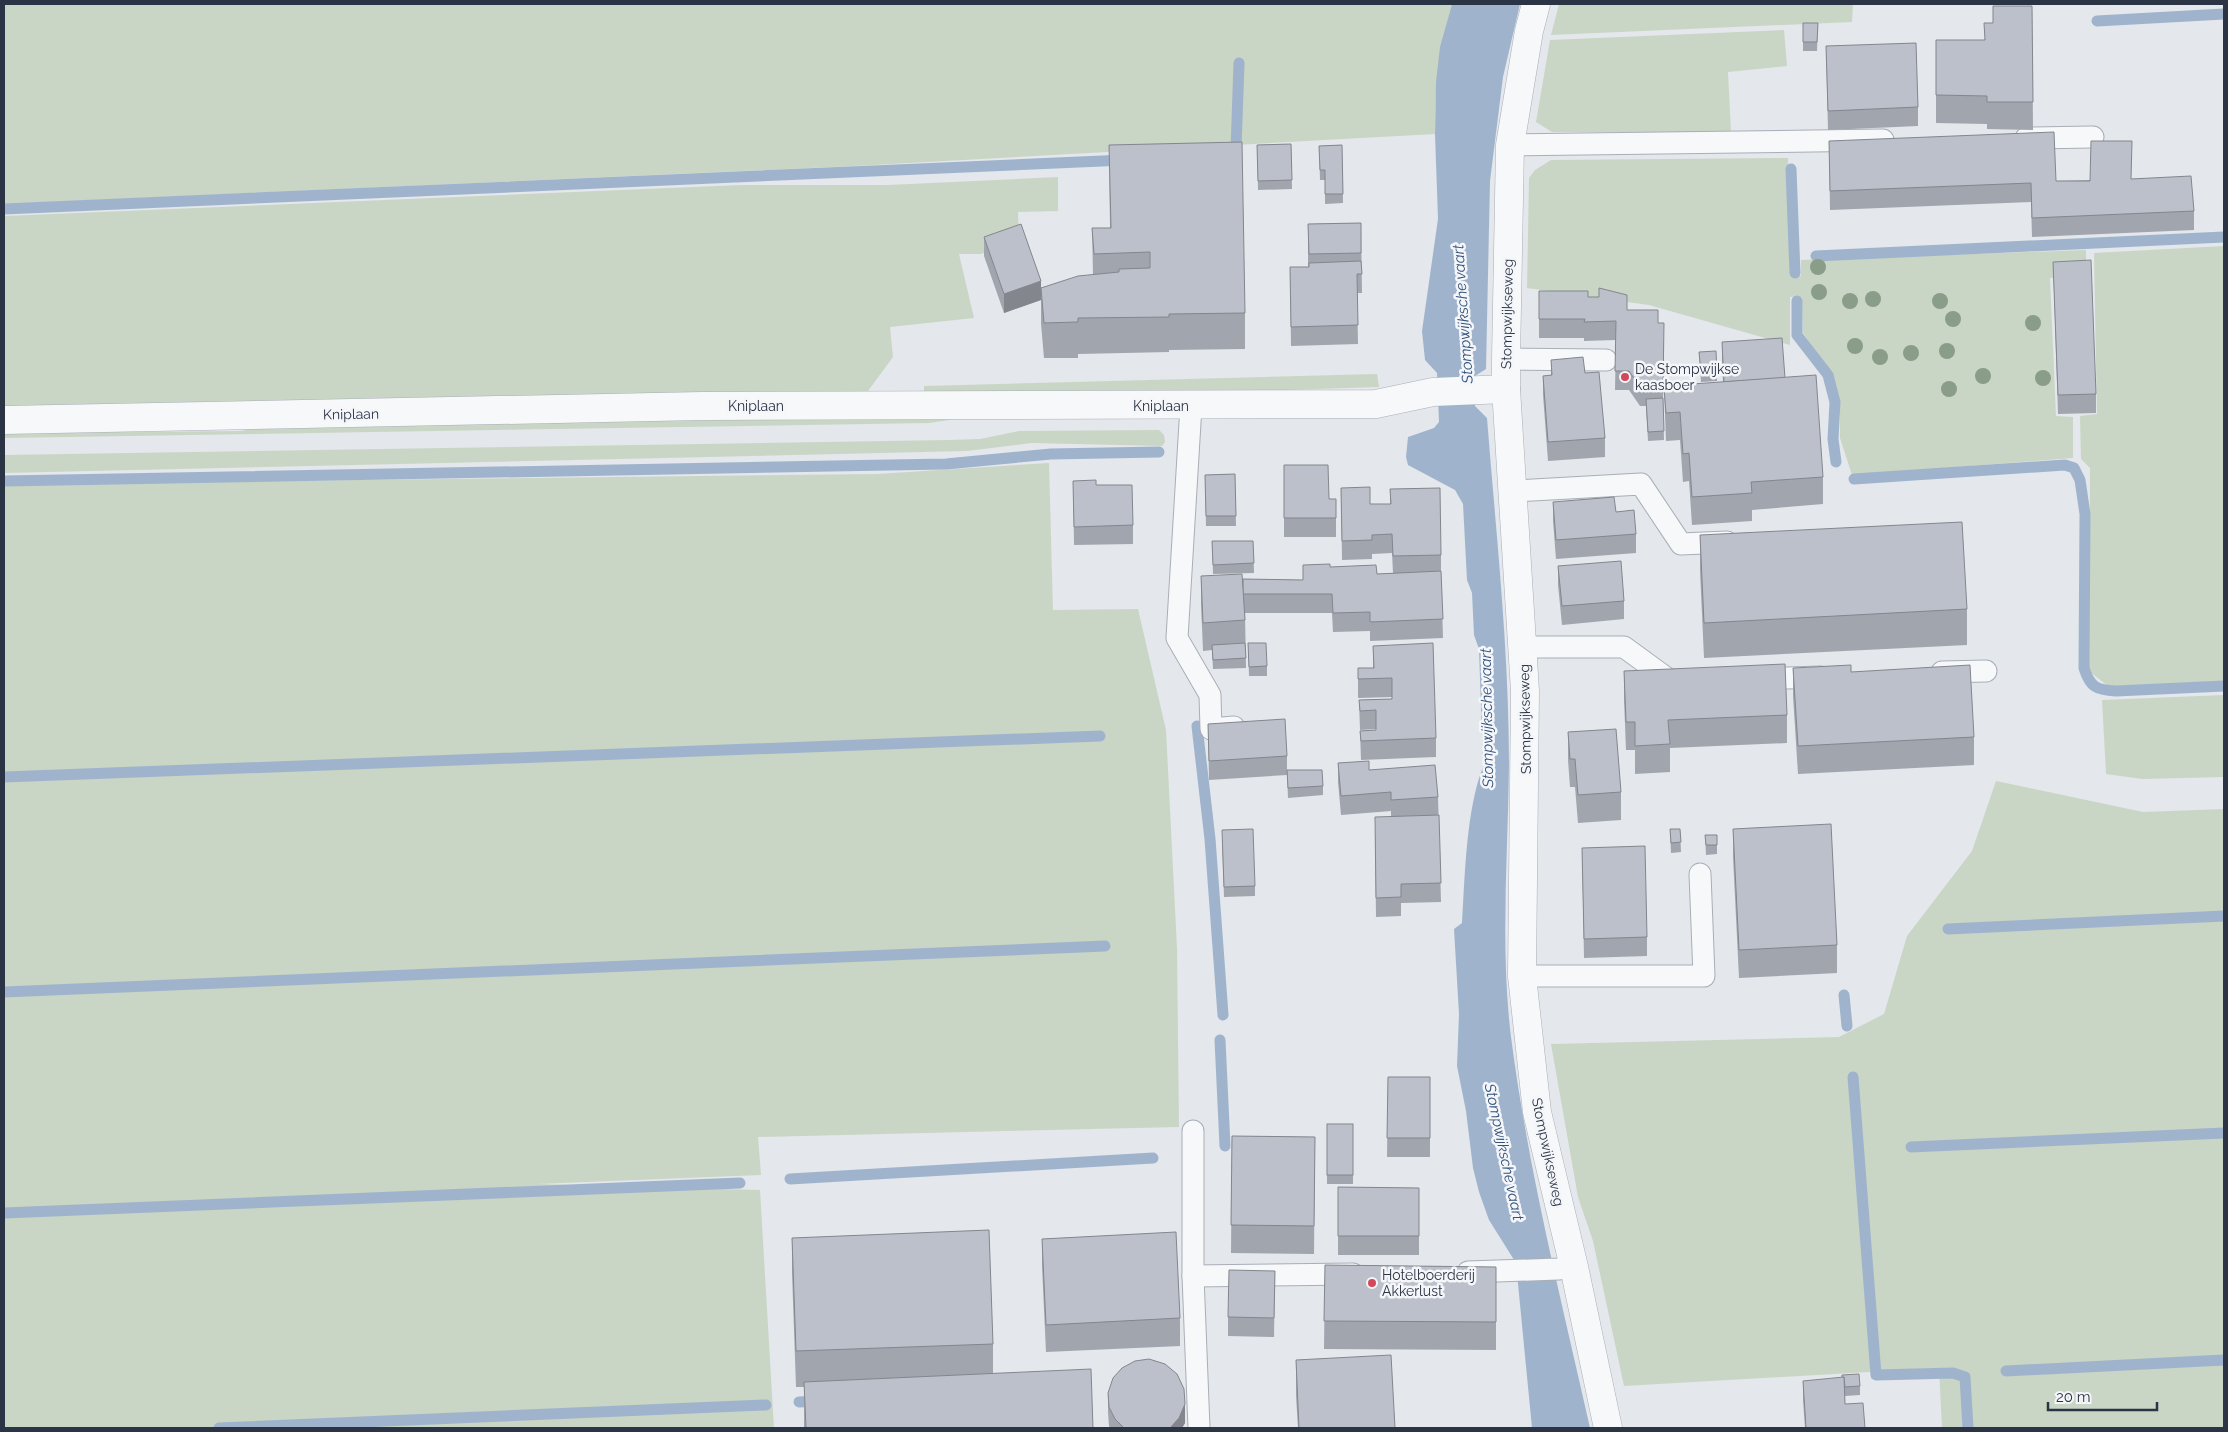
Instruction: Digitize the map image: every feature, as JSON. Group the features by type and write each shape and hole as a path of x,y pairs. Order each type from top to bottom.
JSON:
{"street":[{"name":"Stompwijkseweg","path":"1536,4 1529,31 1510,145 1506,359 1506,389 1523,647 1526,775 1522,976 1537,1112 1566,1268 1608,1428"},
{"name":"Kniplaan","path":"4,420 702,406 1376,404 1433,392 1506,389"}],"lane":[{"path":"2004,138 2093,137"},
{"path":"1510,145 1905,139"},
{"path":"1506,359 1606,360"},
{"path":"1191,406 1177,638 1210,695 1212,728 1250,726"},
{"path":"1513,491 1641,484 1681,544 1746,540"},
{"path":"1523,647 1624,647 1672,682 1702,681"},
{"path":"1927,673 1986,671"},
{"path":"1741,679 1839,676"},
{"path":"1522,976 1704,976 1700,874"},
{"path":"1193,1131 1193,1276 1198,1428"},
{"path":"1449,1272 1498,1272 1566,1268"},
{"path":"1193,1276 1370,1273"}],"green space":[{"path":"4,4 1452,4 1439,69 1435,134 855,166 4,204"},
{"path":"1559,4 1853,4 1852,22 1551,35"},
{"path":"1784,30 1787,66 1728,72 1731,132 1552,132 1536,122 1550,40"},
{"path":"1788,158 1791,276 1801,276 1801,260 2086,250 2086,277 2050,278 2056,416 2073,417 2073,458 1852,475 1840,438 1840,400 1833,376 1803,333 1802,297 1790,297 1790,345 1649,305 1527,288 1529,178 1535,170 1551,160"},
{"path":"1058,177 1058,211 1018,212 1019,241 981,254 959,254 974,318 890,327 893,357 868,391 749,396 4,410 4,216 741,185 888,185"},
{"path":"2224,246 2224,684 2108,686 2089,671 2090,468 2081,459 2080,416 2097,414 2094,253"},
{"path":"1377,374 1379,387 1129,395 924,393 924,386"},
{"path":"969,417 929,423 4,438 4,430 106,428 127,432 242,431 256,426"},
{"path":"1159,430 1164,435 1165,442 1162,446 1031,443 967,451 4,473 4,455 949,440 980,439 1019,431"},
{"path":"1049,463 1053,610 1138,609 1166,730 1177,948 1179,1127 758,1137 761,1175 537,1184 760,1190 774,1428 4,1428 4,484 877,474"},
{"path":"2224,695 2224,777 2142,779 2106,774 2102,700"},
{"path":"1996,781 2143,812 2224,809 2224,1428 1942,1428 1939,1368 1624,1386 1593,1241 1578,1197 1551,1044 1839,1037 1884,1014 1907,936 1972,851"}],"water":[{"name":"Stompwijksche vaart","path":"1452,4 1520,4 1503,77 1490,181 1486,369 1475,376 1475,406 1487,418 1507,678 1509,765 1505,935 1511,1037 1526,1136 1590,1428 1532,1428 1516,1263 1489,1220 1479,1192 1473,1168 1466,1111 1457,1066 1459,1014 1454,929 1462,923 1465,864 1470,823 1477,784 1483,767 1479,649 1474,635 1472,593 1467,580 1463,504 1455,490 1408,465 1406,457 1408,437 1434,428 1439,422 1437,373 1425,360 1422,331 1438,219 1435,134 1436,82 1440,47"}],"building":[{"path":"1993,6 2032,6 2033,102 1987,102 1987,96 1936,95 1936,40 1985,40 1984,23 1993,23"},
{"path":"1803,23 1818,23 1817,42 1803,42"},
{"path":"1916,43 1918,107 1828,111 1826,46"},
{"path":"2054,132 2056,181 2090,181 2091,141 2132,141 2131,179 2191,176 2194,211 2032,218 2031,183 1830,191 1829,141"},
{"path":"1242,142 1245,313 1169,314 1169,317 1078,318 1078,322 1044,323 1041,288 1078,276 1119,272 1119,269 1150,268 1150,252 1094,254 1092,228 1111,228 1109,145"},
{"path":"1291,144 1292,180 1258,181 1257,145"},
{"path":"1342,145 1343,194 1325,194 1325,170 1320,170 1319,146"},
{"path":"1361,223 1361,253 1309,254 1308,224"},
{"path":"1021,224 1041,281 1004,294 984,237"},
{"path":"2091,260 2096,394 2058,395 2053,262"},
{"path":"1361,261 1362,274 1357,274 1358,325 1291,327 1290,267 1309,267 1309,263"},
{"path":"1599,288 1627,295 1627,310 1658,310 1658,323 1664,323 1663,387 1640,387 1629,371 1615,371 1616,321 1584,322 1585,319 1539,319 1539,291 1588,291 1588,297 1599,297"},
{"path":"1782,338 1785,378 1724,382 1722,342"},
{"path":"1716,351 1717,372 1701,373 1699,352"},
{"path":"1583,357 1585,373 1599,372 1605,438 1548,442 1543,376 1552,375 1551,360"},
{"path":"1816,375 1823,477 1751,482 1752,493 1692,497 1689,453 1683,454 1680,412 1666,413 1664,388 1679,387 1679,385"},
{"path":"1663,398 1664,431 1648,432 1646,399"},
{"path":"1284,465 1328,465 1329,499 1336,499 1336,518 1284,518"},
{"path":"1235,474 1236,516 1206,516 1205,475"},
{"path":"1096,480 1096,485 1132,485 1133,525 1074,527 1073,481"},
{"path":"1370,487 1370,504 1391,504 1390,489 1440,488 1441,555 1393,556 1392,534 1372,535 1372,540 1342,541 1341,488"},
{"path":"1614,497 1616,512 1634,510 1636,534 1556,540 1553,502"},
{"path":"1962,522 1967,609 1704,623 1700,535"},
{"path":"1212,541 1253,541 1254,563 1213,565"},
{"path":"1621,561 1624,601 1562,606 1558,566"},
{"path":"1330,564 1330,567 1376,565 1377,574 1441,571 1443,619 1370,622 1370,612 1333,613 1332,594 1243,594 1243,579 1303,580 1303,565"},
{"path":"1242,574 1245,620 1203,623 1201,576"},
{"path":"1245,643 1246,658 1213,660 1212,645"},
{"path":"1248,643 1266,643 1267,666 1249,667"},
{"path":"1433,643 1436,738 1361,741 1360,731 1376,730 1376,710 1360,711 1359,700 1392,699 1392,678 1358,679 1358,668 1374,668 1373,646"},
{"path":"1785,664 1787,715 1668,720 1670,744 1635,746 1635,722 1626,722 1624,671"},
{"path":"1851,665 1851,672 1970,665 1974,737 1798,746 1793,668"},
{"path":"1285,719 1287,756 1209,761 1208,724"},
{"path":"1616,729 1621,792 1578,795 1575,759 1570,759 1568,732"},
{"path":"1369,761 1369,770 1435,765 1438,797 1391,800 1391,792 1341,796 1338,763"},
{"path":"1287,770 1322,770 1323,786 1288,788"},
{"path":"1439,815 1441,883 1401,884 1401,897 1376,898 1375,817"},
{"path":"1831,824 1837,945 1739,950 1733,829"},
{"path":"1253,829 1255,886 1224,887 1222,830"},
{"path":"1670,829 1680,829 1681,842 1671,843"},
{"path":"1705,835 1717,835 1717,845 1706,845"},
{"path":"1645,846 1647,937 1584,939 1582,848"},
{"path":"1388,1077 1430,1077 1430,1138 1387,1138"},
{"path":"1327,1124 1353,1124 1353,1175 1327,1175"},
{"path":"1232,1136 1315,1137 1314,1226 1231,1225"},
{"path":"1338,1187 1419,1188 1419,1236 1338,1236"},
{"path":"989,1230 993,1344 796,1351 792,1238"},
{"path":"1176,1232 1180,1318 1046,1325 1042,1239"},
{"path":"1325,1265 1496,1267 1496,1322 1324,1321"},
{"path":"1229,1270 1275,1271 1274,1318 1228,1317"},
{"path":"1391,1355 1395,1428 1299,1428 1296,1360"},
{"path":"1149,1359 1165,1364 1177,1374 1184,1389 1185,1404 1179,1418 1170,1428 1124,1428 1115,1419 1109,1407 1108,1393 1113,1378 1122,1368 1135,1361"},
{"path":"1091,1369 1093,1428 806,1428 804,1382"},
{"path":"1859,1374 1860,1386 1845,1387 1842,1375"},
{"path":"1844,1377 1845,1404 1863,1403 1865,1428 1806,1428 1803,1381"}],"waterway":[{"path":"2097,21 2224,14"},
{"path":"1230,153 1236,149 1239,63"},
{"path":"4,209 1125,160"},
{"path":"1791,169 1795,273"},
{"path":"1816,256 2224,237"},
{"path":"1797,301 1797,335 1828,375 1835,402 1833,439 1836,462"},
{"path":"4,481 946,464 1051,454 1159,452"},
{"path":"1854,479 2065,465 2074,468 2080,480 2085,514 2084,668 2091,683 2103,690 2116,691 2224,686"},
{"path":"1197,726 1210,839 1223,1015"},
{"path":"4,777 1100,736"},
{"path":"1948,929 2224,916"},
{"path":"4,992 1105,946"},
{"path":"1844,995 1847,1026"},
{"path":"1220,1040 1225,1146"},
{"path":"1853,1077 1876,1375 1953,1373 1965,1377 1968,1428"},
{"path":"1911,1147 2224,1133"},
{"path":"790,1179 1153,1158"},
{"path":"4,1213 740,1183"},
{"path":"2006,1371 2224,1360"},
{"path":"799,1402 818,1401"},
{"path":"219,1428 766,1405"}],"place":[{"name":"De Stompwijkse kaasboer","path":"1625,377"},
{"name":"Hotelboerderij Akkerlust","path":"1372,1283"}]}
